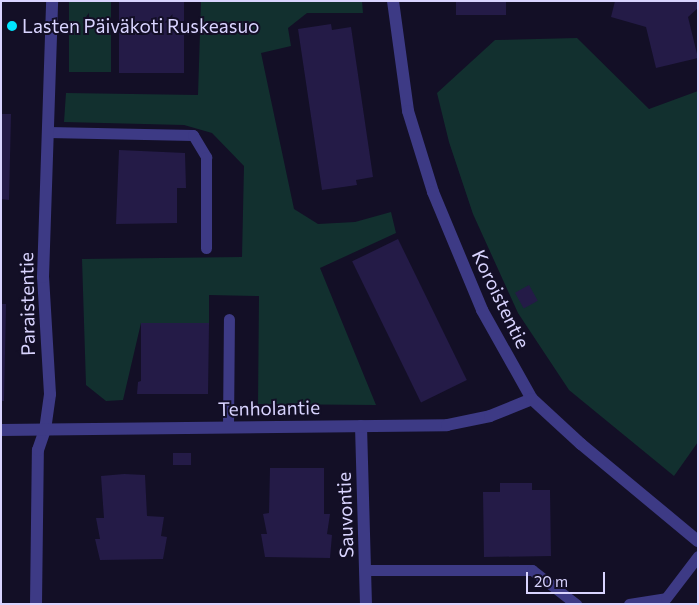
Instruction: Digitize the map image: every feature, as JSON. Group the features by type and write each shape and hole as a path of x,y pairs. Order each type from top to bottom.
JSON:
{"street":[{"name":"Paraistentie","path":"36,604 38,450 45,430 50,380 46,353 44,277 52,1"},
{"name":"Koroistentie","path":"393,1 408,111 433,192 482,310 532,399 581,444 698,541"},
{"name":"Tenholantie","path":"1,430 447,425 490,416 532,399"},
{"name":"Sauvontie","path":"361,426 366,604"}],"lane":[{"path":"48,132 193,135 203,147 206,157 206,248"},
{"path":"228,427 229,319"},
{"path":"629,604 666,598 698,556"},
{"path":"366,570 532,570 576,604"}],"green space":[{"path":"69,1 111,1 111,72 69,72"},
{"path":"201,1 362,1 363,13 307,13 288,28 291,46 261,53 294,209 318,224 355,222 391,212 396,233 320,268 376,405 258,404 259,296 209,295 209,323 141,323 123,400 106,401 86,385 82,259 242,257 244,166 212,133 184,125 64,122 66,93 198,95"},
{"path":"577,38 649,109 698,91 698,442 674,476 569,390 518,313 473,214 449,142 437,93 495,40"}],"building":[{"path":"119,1 184,1 184,73 119,73"},
{"path":"456,1 506,1 506,15 456,15"},
{"path":"615,1 698,1 698,8 688,17 698,58 656,68 646,27 611,17"},
{"path":"331,24 332,30 351,27 373,177 356,180 357,185 322,190 298,29"},
{"path":"1,114 11,114 9,200 1,199"},
{"path":"119,150 185,153 186,188 177,188 177,223 116,224"},
{"path":"398,239 467,380 421,402 352,261"},
{"path":"529,285 538,301 524,309 515,293"},
{"path":"1,304 6,304 4,401 1,401"},
{"path":"141,323 209,323 208,394 137,394 138,382 141,381"},
{"path":"173,453 191,453 191,465 173,465"},
{"path":"270,468 324,468 324,514 330,514 327,534 332,535 330,558 265,557 261,534 267,534 263,514 269,513"},
{"path":"145,475 147,516 164,517 161,536 167,537 163,559 100,560 95,539 100,539 96,518 104,518 101,476"},
{"path":"500,483 532,483 532,490 550,490 551,556 484,557 483,492 500,492"}],"place":[{"name":"Lasten Päiväkoti Ruskeasuo","path":"12,26"}]}
